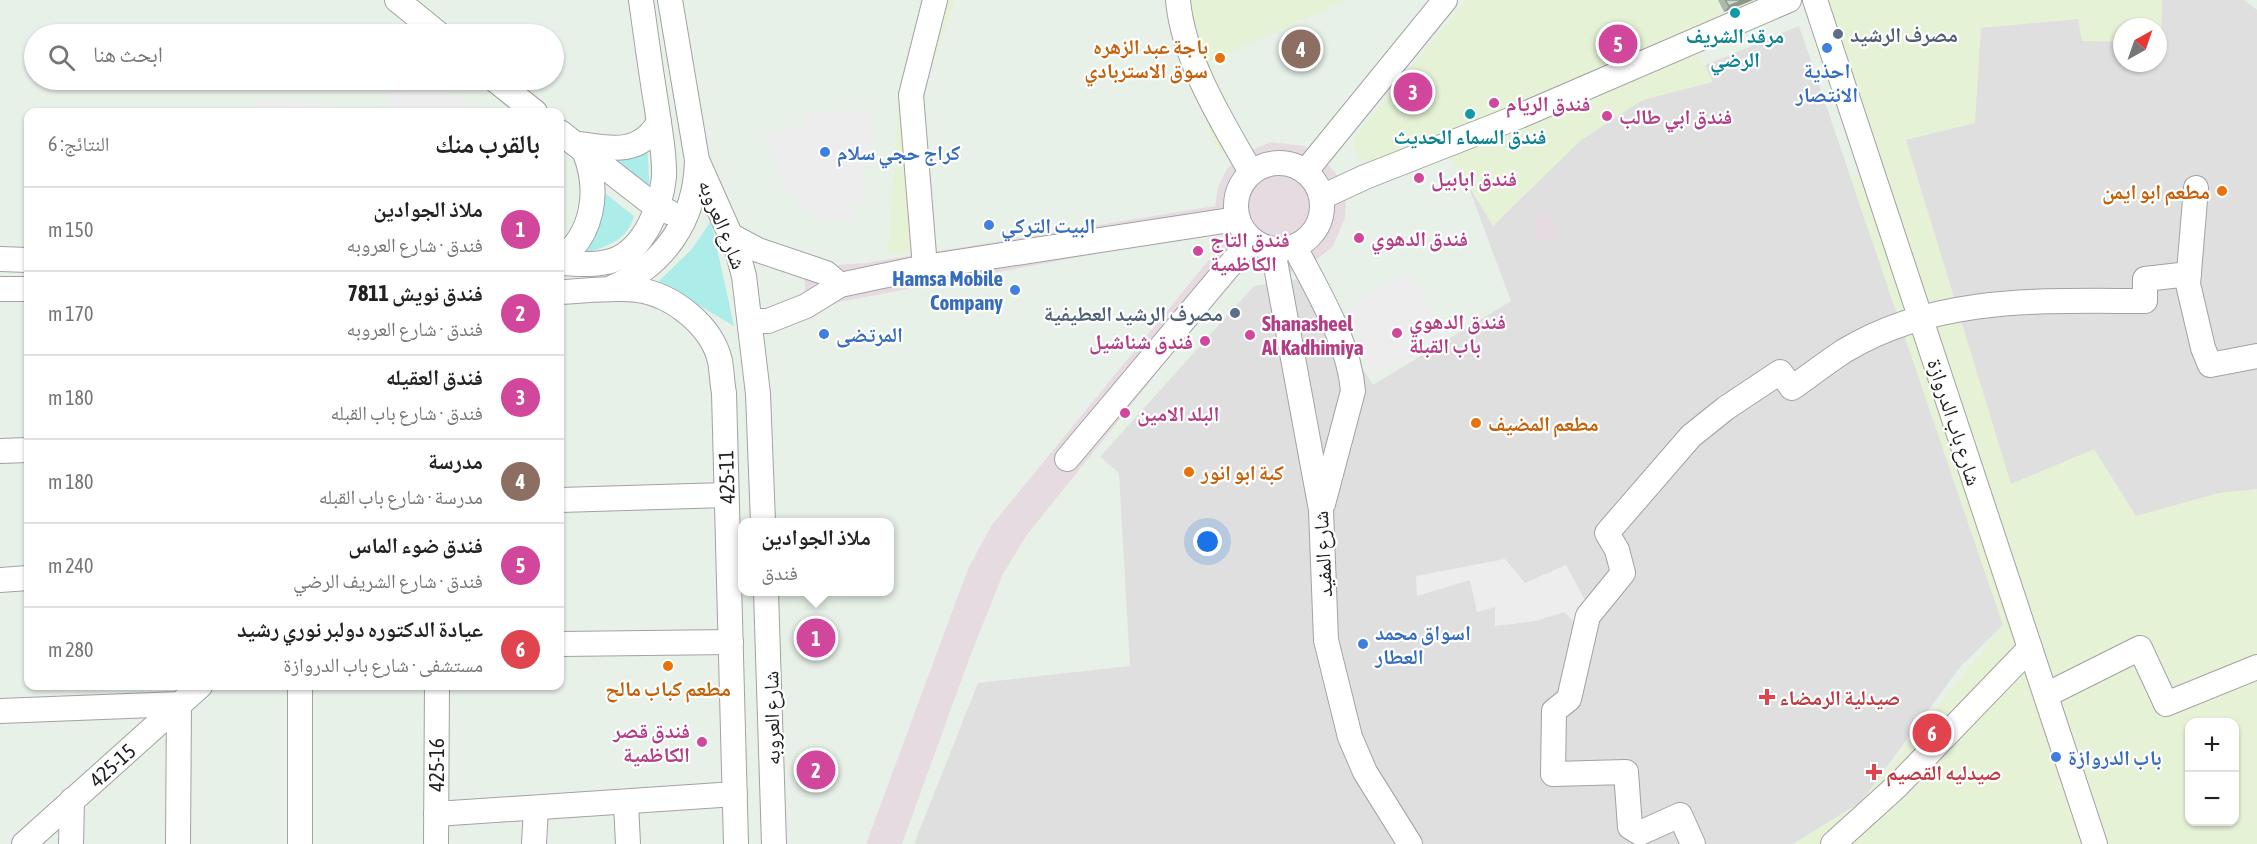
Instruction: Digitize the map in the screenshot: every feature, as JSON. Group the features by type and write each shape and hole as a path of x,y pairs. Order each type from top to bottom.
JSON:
{"street":[{"path":"397,0 427,24"},
{"name":"شارع العروبه","path":"564,262 596,264 628,253 638,243 656,207 664,179 661,131 640,0"},
{"name":"شارع العروبه","path":"670,0 695,151 730,235 744,276 758,394 763,518"},
{"path":"925,267 911,95 935,0"},
{"path":"1178,0 1180,19 1211,104 1251,172"},
{"path":"1305,172 1445,0"},
{"path":"1322,197 1365,177 1520,116 1789,0"},
{"name":"شارع باب الدروازة","path":"1815,0 2095,844"},
{"path":"508,90 530,108"},
{"path":"572,143 615,148 639,144 661,131 668,148 677,152 687,149 695,151"},
{"path":"572,143 656,207 685,220"},
{"path":"564,257 584,232 592,206 593,179 572,143"},
{"path":"664,179 674,164 685,160 695,151"},
{"name":"425-11","path":"609,289 646,269 668,247 685,220 694,191 695,151"},
{"path":"1278,163 1292,165 1305,172 1316,183 1322,197 1322,211 1311,237 1284,248 1251,240 1237,219 1237,194 1251,172 1263,165 1278,163"},
{"path":"2196,188 2188,284 2210,365 2257,356"},
{"path":"751,321 768,321 806,306 840,285 925,267 1237,219"},
{"path":"730,235 758,250 826,273 840,285"},
{"path":"1067,459 1251,240"},
{"path":"1284,248 1346,356 1353,391 1322,510"},
{"name":"شارع المفيد","path":"1284,248 1281,294 1322,510 1326,639 1350,737 1365,772 1410,844"},
{"path":"0,259 24,260"},
{"path":"1693,844 1680,816 1640,833 1630,827 1626,772 1553,774 1554,711 1569,699 1588,616 1623,573 1617,550 1607,533 1691,436 1726,408 1780,372 1792,388 1844,351 1892,328 1921,318 1953,308 1990,303 2145,301 2145,279 2188,274"},
{"path":"0,289 24,289"},
{"name":"425-11","path":"564,292 609,289 655,294 684,311 709,335 720,360 724,393 736,844"},
{"path":"0,451 24,450"},
{"path":"564,500 726,495"},
{"path":"0,580 24,578"},
{"name":"شارع العروبه","path":"766,596 774,844"},
{"path":"564,644 731,642"},
{"path":"1833,844 1897,786 2030,648"},
{"path":"2046,695 2140,648 2166,704 2257,667"},
{"name":"425-15","path":"24,844 195,690"},
{"path":"300,690 300,844"},
{"name":"425-16","path":"436,690 436,844"},
{"path":"0,711 179,704 178,844"},
{"path":"436,814 735,794"},
{"path":"71,844 72,800"},
{"path":"626,803 628,844"},
{"path":"534,844 536,808"}],"shaded area":[{"path":"921,0 955,0 918,104 935,250 888,253 901,76"},
{"path":"1165,0 1347,0 1210,61 1243,138 1219,153 1181,56"},
{"path":"1466,0 1776,0 1691,36 1713,82 1643,100 1581,140 1493,226 1439,138 1370,162 1361,159 1354,150 1355,136"},
{"path":"1825,0 2162,0 2162,18 2113,18 2113,42 2082,41 2078,19 1981,28 1975,123 1906,140 2011,484 2094,449 2136,516 2219,493 2257,489 2257,844 1793,844 1861,802 2003,625 1851,179 1871,169"},
{"path":"1868,0 2244,0 2257,10 2257,844 2195,826 2239,826 2239,718 2185,718 2185,823 2147,812 1977,402"},
{"path":"1799,26 2003,625 1960,667 1861,802 1793,844 914,844 978,683 1130,666 1119,473 1100,457 1254,286 1304,278 1373,385 1511,301 1461,167"},
{"path":"390,90 448,90 474,108 387,108"},
{"path":"255,100 328,104 328,108 254,108"},
{"path":"871,110 876,159 862,163 864,203 850,203 851,223 815,216 802,208 786,189 777,172 765,134 779,133 779,128 804,126 804,113"},
{"path":"1271,142 1304,146 1318,154 1337,175 1346,203 1345,218 1333,246 1309,266 1289,272 1262,269 1246,262 1026,536 1003,574 969,659 902,844 866,844 968,569 991,526 1225,240 1221,234 1197,235 833,303 807,315 803,257 836,265 866,263 1215,206 1218,187 1227,169 1241,155"},
{"path":"647,144 650,195 594,150"},
{"path":"602,191 634,216 627,231 616,241 585,253 592,239"},
{"path":"1547,211 1561,233 1540,244 1531,221"},
{"path":"711,221 734,326 695,303 654,286 692,249"},
{"path":"1407,270 1451,338 1400,366 1396,360 1371,375 1346,308"},
{"path":"1505,559 1525,583 1566,565 1588,606 1573,621 1564,612 1536,621 1495,626 1495,607 1477,612 1470,580 1417,596 1416,576"}],"building":[{"path":"1725,0 1743,0 1729,6"}],"place":[{"name":"مرقد الشريف الرضي","path":"1735,13"},
{"name":"مصرف الرشيد","path":"1838,34"},
{"name":"فندق ضوء الماس","path":"1618,44"},
{"name":"احذية الانتصار","path":"1827,48"},
{"name":"مدرسة","path":"1301,49"},
{"name":"باجة عبد الزهره سوق الاستربادي","path":"1220,58"},
{"name":"فندق العقيله","path":"1413,92"},
{"name":"فندق الريام","path":"1494,103"},
{"name":"فندق السماء الحديث","path":"1470,114"},
{"name":"فندق ابي طالب","path":"1607,116"},
{"name":"كراج حجي سلام","path":"825,152"},
{"name":"فندق ابابيل","path":"1419,178"},
{"name":"مطعم ابو ايمن","path":"2222,191"},
{"name":"البيت التركي","path":"989,225"},
{"name":"فندق الدهوي","path":"1359,238"},
{"name":"فندق التاج الكاظمية","path":"1198,251"},
{"name":"Hamsa Mobile Company","path":"1015,290"},
{"name":"مصرف الرشيد العطيفية","path":"1235,313"},
{"name":"فندق الدهوي باب القبلة","path":"1397,333"},
{"name":"المرتضى","path":"824,334"},
{"name":"Shanasheel Al Kadhimiya","path":"1250,335"},
{"name":"فندق شناشيل","path":"1205,341"},
{"name":"البلد الامين","path":"1125,413"},
{"name":"مطعم المضيف","path":"1476,423"},
{"name":"كبة ابو انور","path":"1189,472"},
{"name":"ملاذ الجوادين","path":"816,638"},
{"name":"اسواق محمد العطار","path":"1363,644"},
{"name":"مطعم كباب مالح","path":"668,666"},
{"name":"صيدلية الرمضاء","path":"1767,697"},
{"name":"عيادة الدكتوره دولبر نوري رشيد","path":"1932,733"},
{"name":"فندق قصر الكاظمية","path":"702,742"},
{"name":"باب الدروازة","path":"2056,757"},
{"name":"فندق نويش 7811","path":"816,770"},
{"name":"صيدليه القصيم","path":"1874,772"}]}
